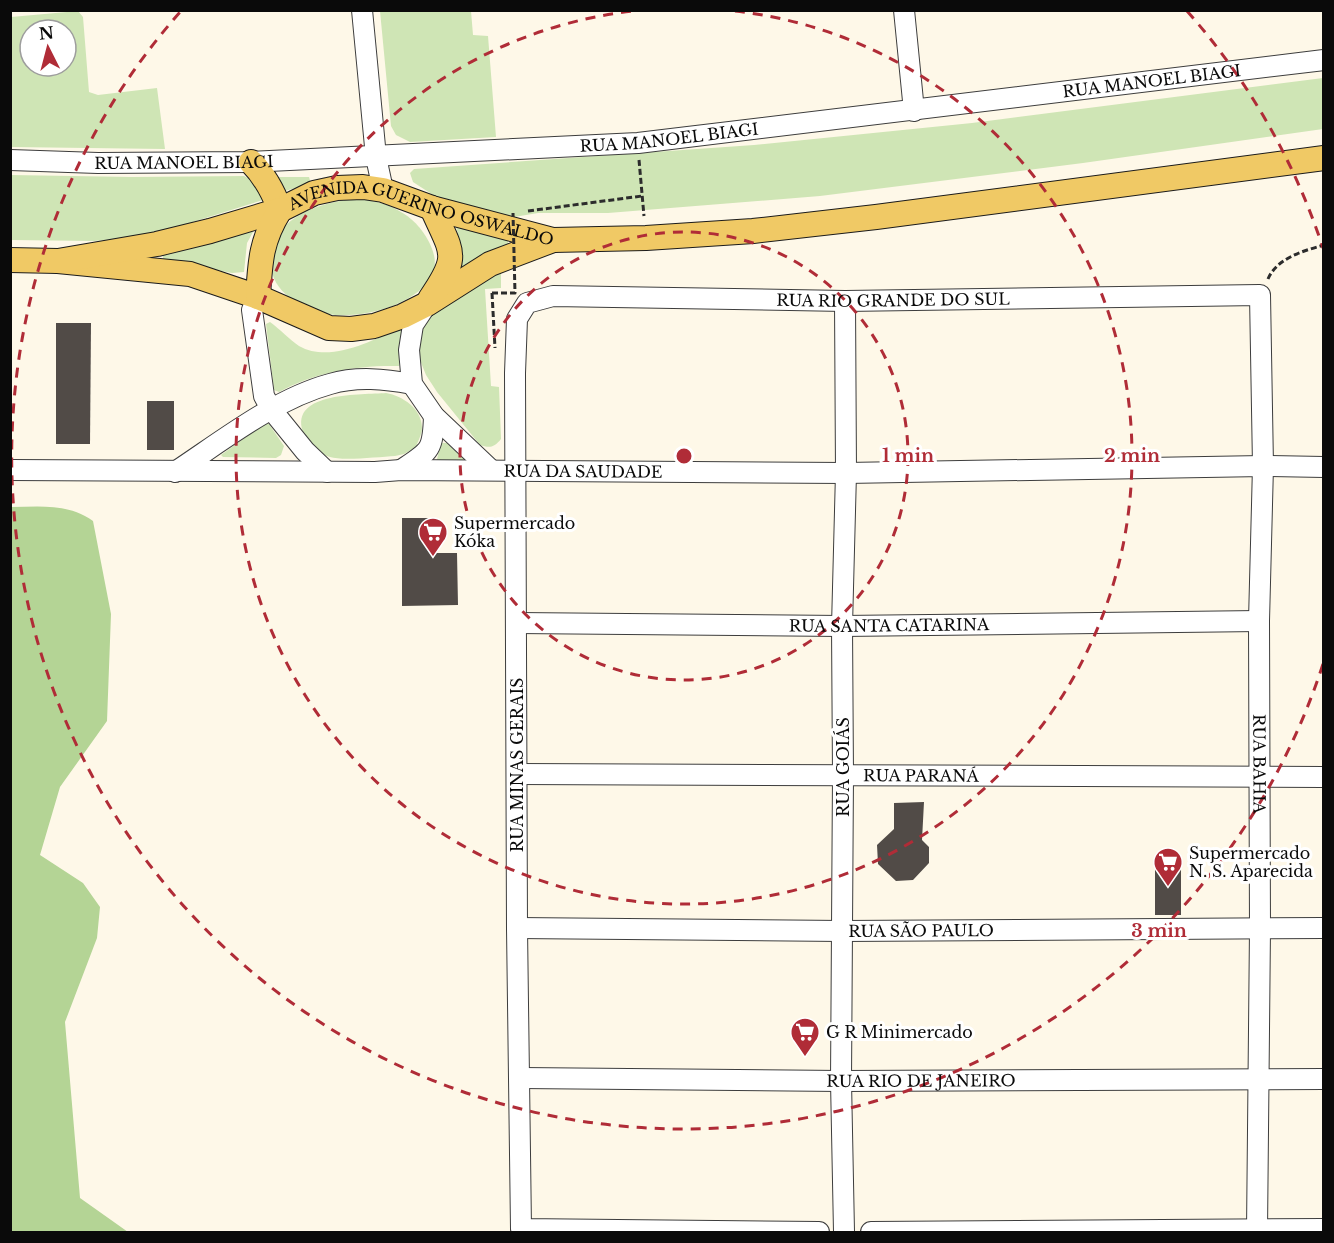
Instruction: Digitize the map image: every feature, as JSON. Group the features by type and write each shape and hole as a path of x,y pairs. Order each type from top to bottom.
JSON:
{"main road":[{"path":"553,240 646,238 753,231 1323,158"},
{"path":"251,162 262,173 280,210 272,224 260,258 258,297"},
{"name":"AVENIDA GUERINO OSWALDO","path":"58,261 157,244 210,231 280,210 314,193 337,188 363,187 383,190 432,208 553,240"},
{"path":"427,304 447,274 451,258 449,243 432,208"},
{"name":"AVENIDA GUERINO OSWALDO","path":"10,260 58,261 190,274 258,297 329,328 351,329 374,326 403,316 427,304 490,264 553,240"}],"street":[{"path":"362,10 376,157 383,190"},
{"path":"904,10 914,111"},
{"name":"RUA MANOEL BIAGI","path":"10,160 98,163 251,162 638,143 1323,60"},
{"name":"RUA RIO GRANDE DO SUL","path":"527,303 553,296 845,301 1260,295"},
{"name":"RUA BAHIA","path":"1257,1231 1263,466 1260,295"},
{"path":"258,297 252,310 264,396 271,410 304,451 327,472"},
{"name":"RUA GOIÁS","path":"844,1233 841,1081 842,626 846,473 845,301"},
{"name":"RUA MINAS GERAIS","path":"527,303 517,319 516,470 517,928 521,1229 819,1233"},
{"path":"427,304 413,325 409,350 412,384 434,416 491,470"},
{"path":"175,472 294,397 330,384 360,379 383,379 412,384"},
{"path":"401,470 428,453 434,439 434,416"},
{"name":"RUA DA SAUDADE","path":"10,470 375,472 516,470 846,473 1323,467"},
{"name":"RUA SANTA CATARINA","path":"517,623 842,626 1260,621"},
{"name":"RUA PARANÁ","path":"517,774 1323,777"},
{"name":"RUA SÃO PAULO","path":"517,928 842,931 1323,928"},
{"name":"RUA RIO DE JANEIRO","path":"520,1078 841,1081 1323,1079"},
{"path":"871,1233 1323,1229"}],"path":[{"path":"638,143 646,238"},
{"path":"525,211 642,196"},
{"path":"495,351 492,293 514,293 513,213"},
{"path":"1260,295 1271,272 1290,256 1323,246"}],"green space":[{"path":"78,11 83,17 89,92 98,95 157,88 165,149 11,147 11,17"},
{"path":"380,11 471,11 473,35 488,36 496,137 410,142 396,135 391,126"},
{"path":"1323,78 1323,129 1083,163 820,196 608,213 538,213 508,218 450,206 413,182 410,173 414,169 754,145 972,123"},
{"path":"11,175 244,176 258,184 263,200 148,236 94,241 11,240"},
{"path":"277,177 309,177 311,184 281,192"},
{"path":"355,199 378,202 408,216 429,242 435,261 433,273 426,284 415,294 387,308 356,315 341,315 307,308 289,297 275,281 271,260 274,242 284,227 299,215 326,204"},
{"path":"456,227 508,239 508,246 460,269 461,245"},
{"path":"253,232 247,243 244,272 232,273 163,260 163,254"},
{"path":"501,268 501,288 485,289 491,386 499,387 501,439 494,446 486,447 480,445 437,392 426,375 418,355 424,326 436,310"},
{"path":"270,322 299,346 311,351 323,352 349,349 397,329 403,329 399,366 337,371 307,379 279,392 274,390 266,324"},
{"path":"386,393 410,404 421,421 422,430 416,447 404,454 352,459 326,456 310,444 303,432 302,419 307,409 317,402 346,395"},
{"path":"264,424 269,424 284,446 281,455 276,458 223,457 221,455"},
{"path":"441,443 447,443 465,457 465,463 436,463"},
{"path":"11,507 64,509 74,511 93,521 111,614 107,721 60,787 40,855 83,883 100,907 97,938 65,1022 80,1198 128,1232 11,1232"}],"building":[{"path":"56,323 91,323 90,444 56,444"},
{"path":"147,401 174,401 174,450 147,450"},
{"path":"402,518 436,518 436,553 457,553 458,605 402,606"},
{"path":"924,802 922,840 929,847 929,863 913,880 896,881 878,864 877,845 894,829 894,803"},
{"name":"Supermercado N. S. Aparecida","path":"1155,862 1181,862 1181,915 1155,915"}],"place":[{"name":"Supermercado Kóka","path":"433,558"},
{"name":"Supermercado N. S. Aparecida","path":"1168,888"},
{"name":"G R Minimercado","path":"805,1058"}]}
